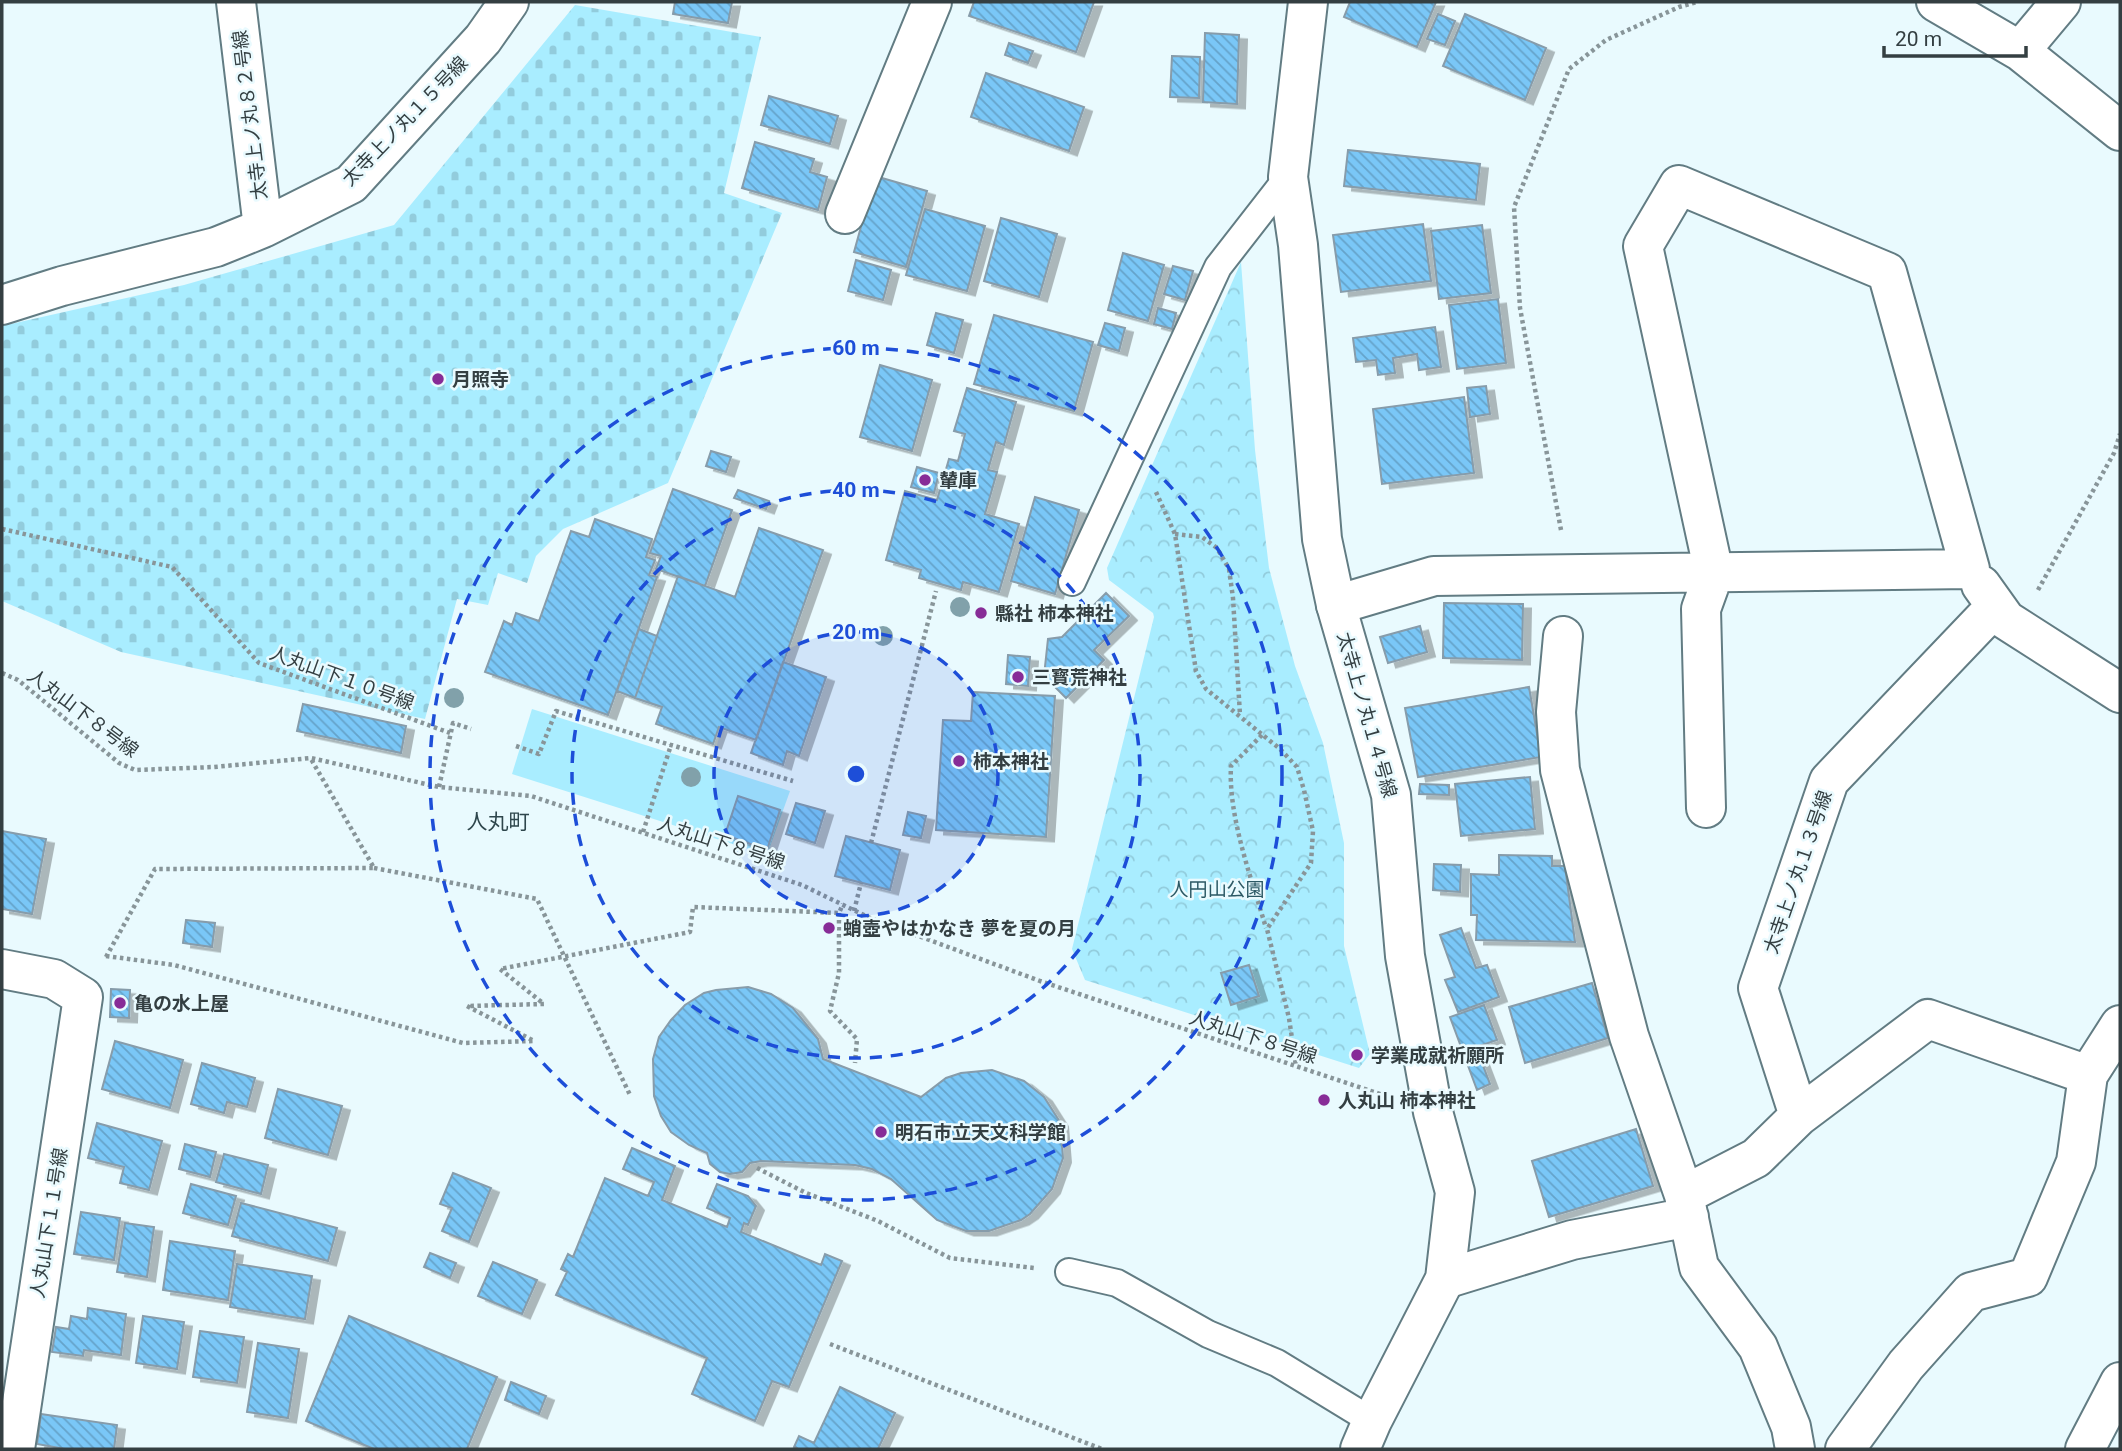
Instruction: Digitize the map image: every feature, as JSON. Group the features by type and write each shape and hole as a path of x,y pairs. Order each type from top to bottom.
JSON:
{"street":[{"name":"太寺上ノ丸８２号線","path":"236,2 263,228"},
{"name":"太寺上ノ丸１５号線","path":"2,305 62,286 216,247 263,228 351,184 483,40 509,2"},
{"path":"845,214 932,2"},
{"path":"1936,2 2020,51 2120,131"},
{"path":"2020,51 2061,2"},
{"name":"太寺上ノ丸１４号線","path":"1300,4 1288,177 1298,245 1322,539 1336,605 1391,795 1405,956 1433,1112 1455,1192 1445,1279 1366,1435"},
{"path":"1706,808 1701,609 1714,573 1643,246 1679,185 1887,272 1970,569 2006,620 2120,693"},
{"path":"1336,605 1434,576 1970,569"},
{"name":"太寺上ノ丸１３号線","path":"1798,1116 1758,988 1829,781 1996,606"},
{"path":"1563,636 1556,712 1560,770 1629,1036 1686,1206 1699,1267 1758,1348 1791,1427 1795,1449"},
{"name":"人丸山下１１号線","path":"2,969 54,979 83,997 15,1449"},
{"path":"1445,1279 1686,1206 1756,1158 1798,1116 1928,1019 2088,1075"},
{"path":"1845,1449 1906,1365 1970,1292 2028,1277 2076,1162 2088,1075 2120,1025"},
{"path":"2085,1449 2120,1382"}],"lane":[{"path":"1072,582 1218,267 1288,177"},
{"path":"1069,1272 1117,1283 1208,1334 1277,1363 1366,1435"}],"path":[{"path":"1562,523 1520,308 1514,207 1569,69 1606,40 1679,7 1697,2"},
{"path":"1996,606 2031,603 2114,453 2120,434"},
{"path":"1135,446 1175,534 1196,671 1206,690 1280,749 1297,767 1313,831 1311,863 1267,929"},
{"name":"人丸山下１０号線","path":"2,529 172,567 259,663 450,733"},
{"path":"1175,534 1202,537 1217,548 1229,569 1240,717"},
{"path":"871,843 936,591"},
{"name":"人丸山下８号線","path":"2,673 18,680 118,763 135,770 214,767 311,758 439,787 531,796 802,885 854,911 1041,981 1433,1112"},
{"path":"516,746 539,754 556,711 793,781"},
{"path":"439,787 453,723 471,729"},
{"path":"1262,734 1231,766 1230,784 1245,858 1267,929 1289,1018 1296,1066"},
{"path":"643,832 671,745"},
{"path":"311,758 374,868"},
{"path":"630,1095 565,958 537,899 374,868 155,869 107,953 174,965 463,1043 534,1041 467,1006 544,1004 500,969 565,958 690,932 694,907 839,913"},
{"path":"854,911 861,883"},
{"path":"843,904 839,913 839,973 830,1011 856,1040 855,1063"},
{"path":"757,1168 806,1193 878,1221 950,1258 1069,1272"},
{"path":"830,1344 1101,1449"}],"green space":[{"name":"月照寺","path":"575,5 761,37 724,193 782,213 668,483 563,529 536,556 527,583 498,573 488,605 457,599 425,719 121,652 2,601 2,326 184,285 394,225"},
{"name":"人円山公園","path":"1241,262 1255,450 1269,568 1295,666 1323,743 1344,843 1344,946 1370,1054 1359,1068 1085,980 1072,949 1154,617 1153,613 1109,580 1107,568"},
{"path":"532,709 790,791 767,855 512,774"}],"building":[{"path":"675,2 732,2 728,23 673,14"},
{"path":"974,2 1094,2 1076,52 969,16"},
{"path":"1350,2 1436,2 1417,47 1344,17"},
{"path":"1438,14 1455,21 1445,45 1427,39"},
{"path":"1465,14 1546,48 1525,100 1443,66"},
{"path":"1205,33 1239,35 1237,104 1203,102"},
{"path":"1009,43 1033,51 1028,63 1005,55"},
{"path":"1172,56 1200,57 1199,98 1170,97"},
{"path":"986,73 1084,107 1069,151 971,117"},
{"path":"769,96 838,116 830,144 761,125"},
{"path":"755,142 814,159 810,172 827,177 818,210 742,188"},
{"path":"1348,150 1480,164 1476,200 1344,186"},
{"path":"875,176 927,191 906,267 854,252"},
{"path":"925,209 985,226 967,291 906,275"},
{"path":"1001,218 1057,234 1039,297 984,281"},
{"path":"1423,224 1431,281 1341,292 1333,235"},
{"path":"1482,225 1491,293 1439,299 1431,231"},
{"path":"1123,253 1164,265 1148,321 1108,310"},
{"path":"856,260 891,270 883,300 848,291"},
{"path":"1173,266 1193,271 1185,300 1164,294"},
{"path":"1498,299 1506,363 1457,369 1449,305"},
{"path":"1158,308 1176,313 1172,329 1154,324"},
{"path":"936,313 963,320 954,353 927,345"},
{"path":"994,315 1093,342 1074,411 974,384"},
{"path":"1105,323 1125,328 1119,351 1098,345"},
{"path":"1435,327 1441,367 1419,370 1417,354 1393,358 1395,373 1378,375 1376,360 1356,362 1353,338"},
{"path":"880,365 932,380 912,451 860,437"},
{"path":"1486,386 1490,414 1470,417 1467,388"},
{"path":"967,388 1016,402 1004,445 996,442 988,470 997,472 985,514 1019,524 999,592 963,582 961,590 919,578 921,570 886,560 905,491 937,500 949,459 958,461 965,434 954,431"},
{"path":"1464,397 1474,473 1382,484 1373,409"},
{"path":"711,451 731,457 726,472 706,466"},
{"name":"輦庫","path":"917,467 939,473 934,493 911,487"},
{"path":"673,489 732,510 705,586 656,569 661,556 650,553"},
{"path":"738,490 769,501 766,509 734,498"},
{"path":"1035,497 1079,510 1055,594 1011,581"},
{"path":"595,519 652,539 646,557 655,560 649,575 657,577 608,715 485,672 504,621 512,625 516,613 539,621 571,531 589,537"},
{"path":"759,528 823,550 756,740 719,727 713,744 656,724 662,707 635,698 678,576 735,597"},
{"path":"1106,593 1129,616 1094,650 1104,660 1066,698 1044,676 1048,639 1062,637"},
{"path":"1444,603 1523,604 1522,660 1443,658"},
{"path":"1420,626 1427,652 1388,663 1380,637"},
{"path":"639,629 657,636 635,698 617,691"},
{"path":"1008,655 1030,657 1028,686 1006,684"},
{"path":"783,662 826,677 799,756 787,751 783,765 751,753"},
{"path":"1529,687 1541,757 1418,777 1405,708"},
{"path":"973,692 1055,696 1046,837 936,830 943,720 971,721"},
{"path":"303,704 406,726 401,753 297,731"},
{"path":"1530,777 1535,829 1461,836 1455,784"},
{"path":"1420,784 1449,785 1449,795 1419,794"},
{"path":"738,796 780,810 767,850 725,835"},
{"path":"796,803 825,811 815,843 786,834"},
{"path":"908,812 926,816 921,838 903,835"},
{"path":"2,831 46,839 32,914 2,909"},
{"path":"846,836 900,850 890,890 835,876"},
{"path":"1499,855 1552,856 1552,866 1565,866 1575,942 1476,940 1477,915 1471,915 1471,874 1499,875"},
{"path":"1434,864 1461,865 1460,892 1433,890"},
{"path":"186,920 215,923 212,947 183,943"},
{"path":"1461,928 1476,968 1487,965 1499,997 1458,1012 1445,980 1455,977 1440,935"},
{"path":"1249,965 1259,996 1231,1005 1221,973"},
{"path":"1592,983 1608,1038 1525,1063 1509,1007"},
{"path":"748,987 771,994 793,1008 818,1039 823,1059 921,1097 946,1078 961,1073 992,1070 1024,1081 1044,1097 1060,1122 1063,1158 1052,1189 1030,1214 1021,1220 989,1231 966,1231 937,1220 891,1179 872,1169 855,1165 761,1161 750,1163 742,1172 720,1172 710,1164 707,1153 689,1145 671,1132 661,1116 654,1096 653,1059 659,1037 685,1005 704,993"},
{"name":"亀の水上屋","path":"111,989 130,990 129,1018 110,1017"},
{"path":"1484,1005 1497,1040 1476,1047 1490,1084 1477,1090 1450,1017"},
{"path":"115,1041 183,1060 170,1108 102,1089"},
{"path":"202,1063 255,1078 247,1107 227,1102 224,1113 191,1104"},
{"path":"278,1089 342,1106 328,1155 265,1138"},
{"path":"97,1123 162,1141 149,1190 120,1183 124,1167 88,1158"},
{"path":"1636,1129 1653,1186 1549,1217 1532,1161"},
{"path":"185,1144 216,1152 210,1177 179,1169"},
{"path":"632,1148 675,1166 662,1200 727,1227 730,1218 707,1208 717,1184 748,1196 756,1206 748,1225 744,1223 741,1232 821,1265 825,1254 842,1261 789,1387 772,1381 755,1421 692,1394 707,1358 556,1295 567,1272 561,1269 568,1254 573,1257 605,1178 648,1196 654,1182 623,1169"},
{"path":"224,1154 268,1165 261,1194 216,1182"},
{"path":"453,1173 491,1188 469,1242 442,1231 452,1208 440,1204"},
{"path":"191,1184 236,1196 228,1225 183,1213"},
{"path":"241,1203 337,1228 328,1261 232,1236"},
{"path":"81,1212 120,1218 114,1260 74,1254"},
{"path":"125,1223 154,1227 147,1277 117,1272"},
{"path":"170,1241 235,1251 228,1300 163,1290"},
{"path":"430,1253 456,1263 450,1278 424,1267"},
{"path":"493,1262 537,1280 522,1314 478,1296"},
{"path":"237,1264 312,1276 305,1319 230,1307"},
{"path":"88,1308 126,1314 121,1355 84,1350 83,1356 52,1352 56,1327 69,1329 71,1316 87,1319"},
{"path":"143,1316 184,1322 177,1369 136,1363"},
{"path":"349,1316 497,1377 467,1449 374,1449 306,1421"},
{"path":"200,1331 244,1337 237,1383 193,1377"},
{"path":"258,1343 299,1349 288,1418 247,1412"},
{"path":"511,1382 546,1396 539,1414 505,1400"},
{"path":"840,1387 895,1413 878,1449 794,1447 799,1436 814,1443"},
{"path":"41,1414 117,1425 114,1449 65,1449 37,1444"}],"place":[{"name":"月照寺","path":"438,379"},
{"name":"輦庫","path":"925,480"},
{"name":"縣社 柿本神社","path":"981,613"},
{"name":"三寳荒神社","path":"1018,677"},
{"name":"柿本神社","path":"959,761"},
{"name":"蛸壺やはかなき 夢を夏の月","path":"829,928"},
{"name":"亀の水上屋","path":"120,1003"},
{"name":"学業成就祈願所","path":"1357,1055"},
{"name":"人丸山 柿本神社","path":"1324,1100"},
{"name":"明石市立天文科学館","path":"881,1132"}],"district":[{"name":"人丸町","path":"498,822"}]}
